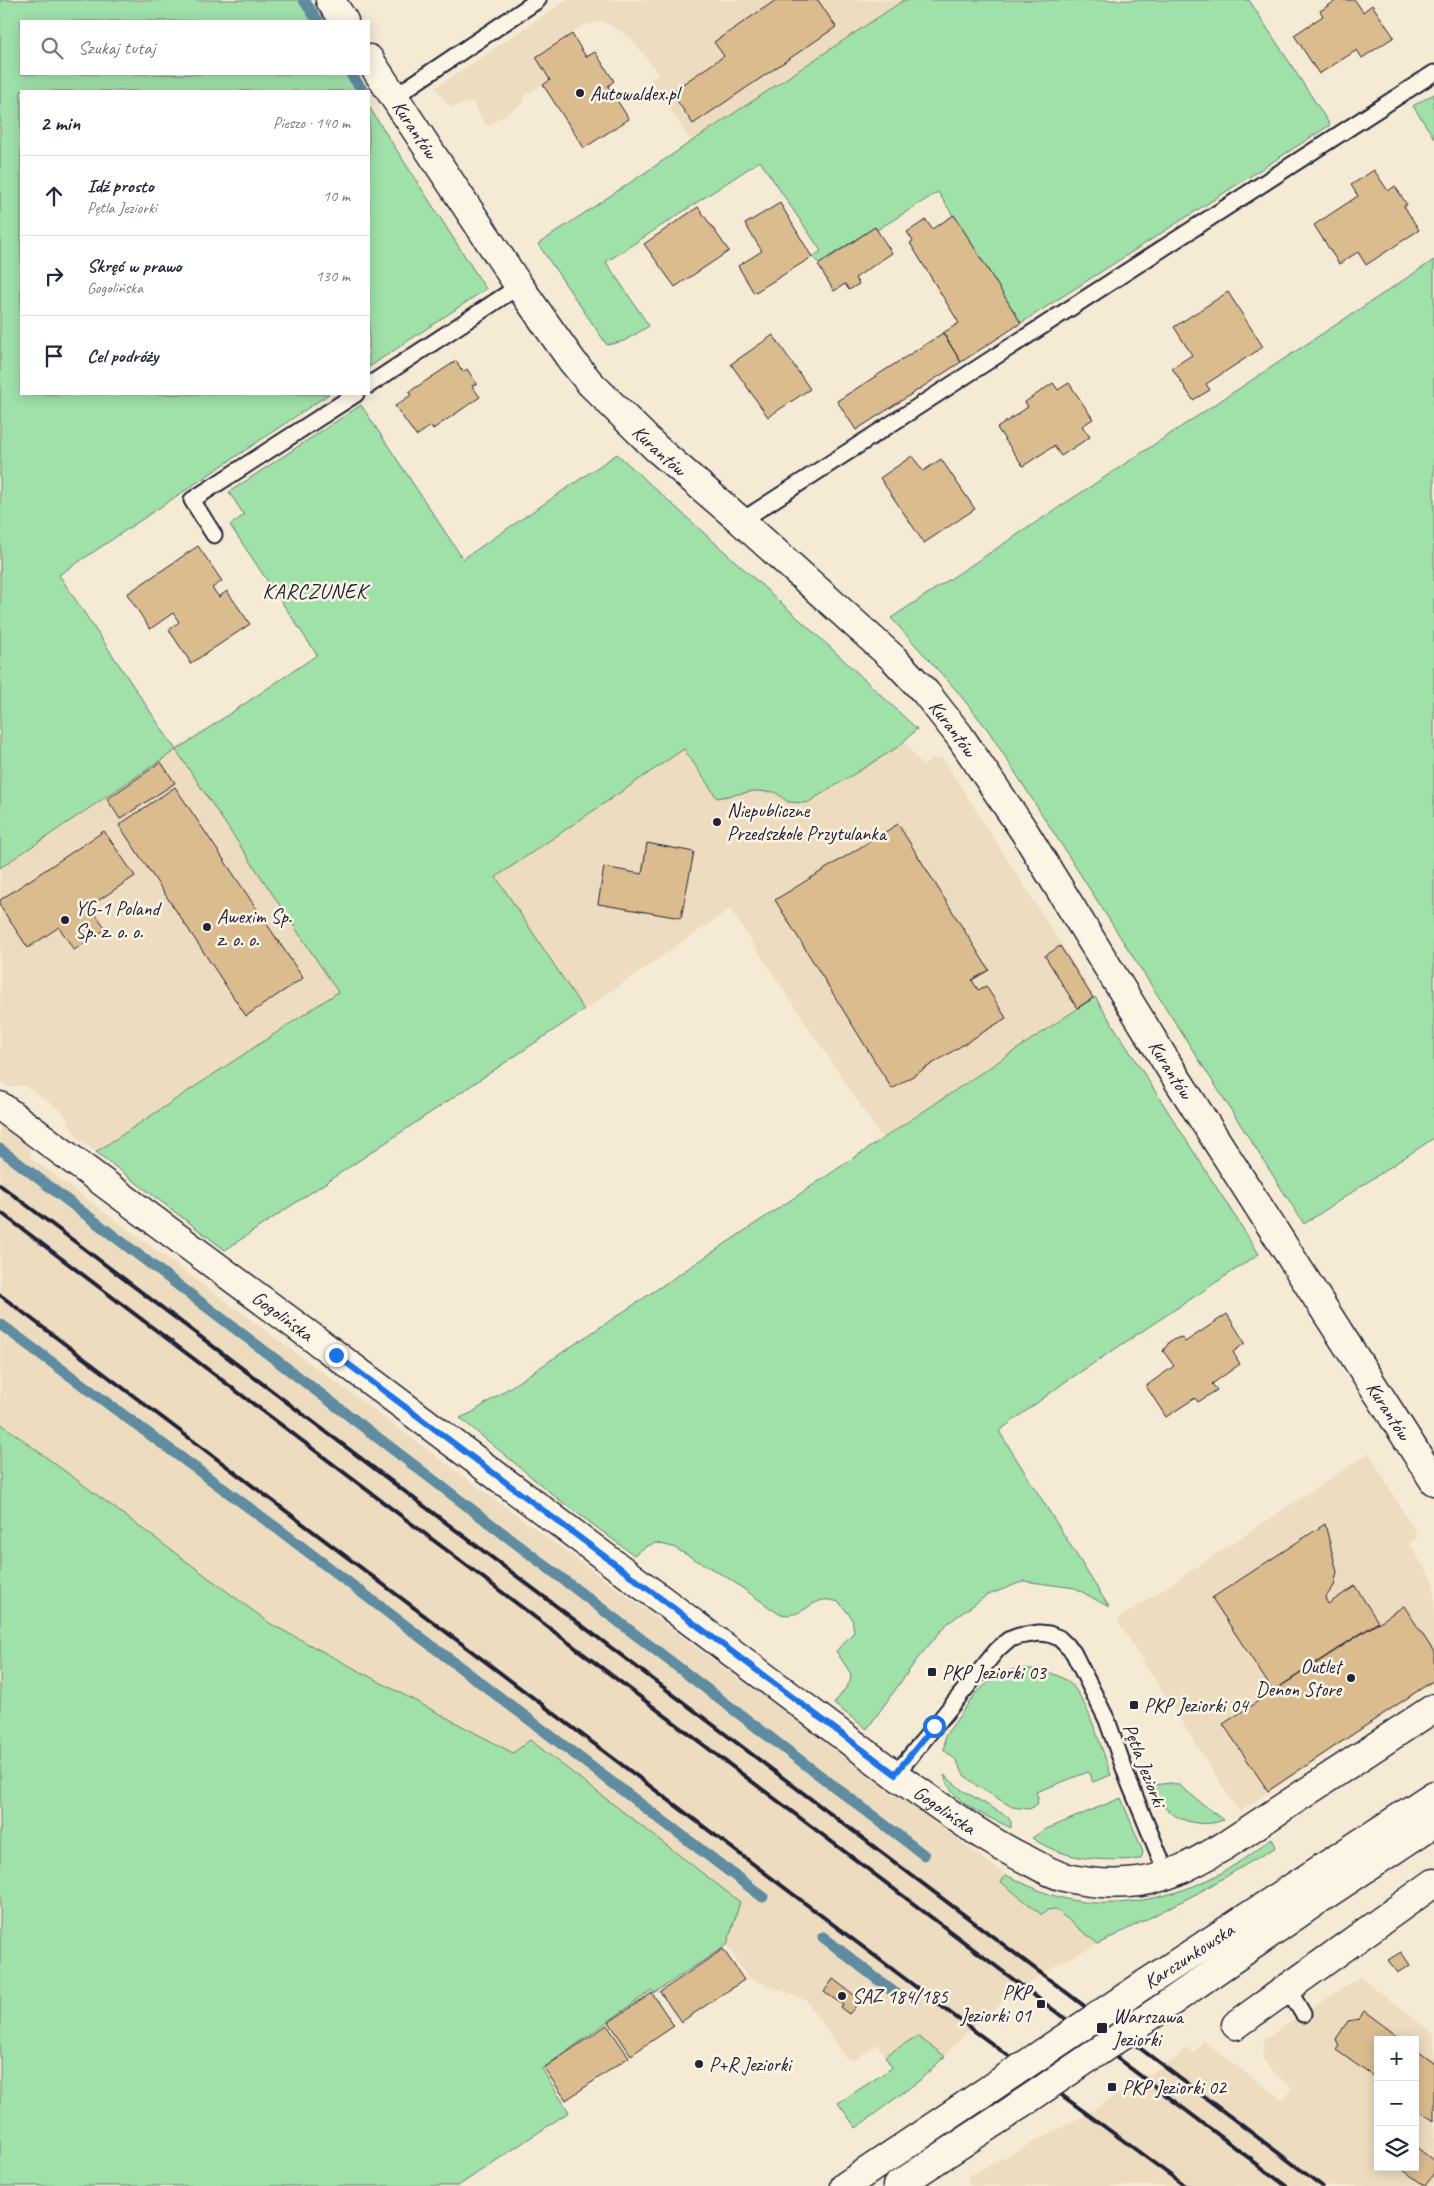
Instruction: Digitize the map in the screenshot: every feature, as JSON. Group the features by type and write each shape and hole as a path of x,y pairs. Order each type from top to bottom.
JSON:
{"street":[{"path":"330,0 343,20"},
{"name":"Kurantów","path":"370,61 519,286 572,361 590,383 656,448 741,521 893,658 926,693 959,735 1024,831 1175,1076 1434,1481"},
{"name":"Gogolińska","path":"0,1106 895,1774 1009,1852 1063,1877 1113,1883 1140,1882 1167,1874 1226,1845 1434,1708"},
{"name":"Karczunkowska","path":"845,2186 1145,1984 1434,1795"},
{"name":"Karczunkowska","path":"897,2186 1005,2115 1321,1898 1434,1823"},
{"path":"1236,2025 1434,1883"}],"lane":[{"path":"394,97 538,0"},
{"path":"741,521 1434,73"},
{"path":"370,384 519,286"},
{"path":"214,535 192,500 354,395"},
{"name":"Pętla Jeziorki","path":"895,1774 997,1650 1008,1640 1029,1633 1048,1634 1059,1638 1073,1652 1107,1720 1129,1782 1167,1874"},
{"path":"1287,1987 1303,2014"}],"shaded area":[{"path":"567,0 904,0 691,142 651,79 659,74 629,36 602,21 582,26 536,57 550,80 525,95 524,103 487,126 472,102 451,107 435,88"},
{"path":"917,729 904,741 923,766 932,759 942,758 945,762 1095,997 882,1138 730,909 584,1010 495,877 684,749"},
{"path":"176,750 338,992 96,1152 78,1138 61,1110 24,1085 9,1087 0,1080 0,869"},
{"path":"0,1117 25,1136 32,1159 1006,1875 1001,1883 1043,1915 1047,1910 1055,1909 1098,1944 1059,1963 1004,2001 966,2033 945,2056 917,2036 885,2056 877,2044 854,2060 845,2057 806,2000 747,1977 727,1945 740,1902 530,1740 513,1754 271,1624 0,1423"},
{"path":"1369,1453 1418,1537 1409,1543 1434,1583 1434,1682 1239,1812 1117,1620"},
{"path":"1360,1977 1434,2034 1434,2186 971,2186 967,2177 1084,2116 1176,2058 1186,2047 1194,2053 1203,2041 1283,2100 1292,2087 1276,2075 1263,2059 1263,2040"}],"green space":[{"path":"0,0 298,0 311,20 20,20 20,75 348,75 357,90 20,90 20,395 328,395 59,575 176,750 0,868"},
{"path":"904,0 1249,0 1330,125 1021,323 938,192 877,230 875,227 819,263 812,257 821,251 760,161 606,262 649,326 624,341 607,345 538,244"},
{"path":"1434,94 1434,138 1413,106"},
{"path":"370,109 486,289 370,366"},
{"path":"1434,260 1434,1138 1304,1224 988,730 956,690 891,618"},
{"path":"361,405 463,559 617,454 832,649 917,729 898,747 807,803 788,802 775,792 754,791 717,798 684,749 496,877 584,1010 225,1250 96,1152 338,992 176,750 317,655 230,525 244,515 229,492"},
{"path":"1095,997 1259,1254 1065,1382 999,1431 1109,1607 1075,1588 1024,1581 986,1596 948,1623 918,1658 867,1729 834,1704 850,1682 851,1674 836,1651 854,1632 852,1618 839,1602 823,1600 798,1613 779,1614 728,1578 673,1547 656,1543 647,1546 634,1555 557,1498 460,1418 473,1412"},
{"path":"0,1423 271,1624 513,1753 530,1740 740,1902 727,1945 654,1993 652,1990 542,2069 569,2112 458,2186 0,2186"},
{"path":"1019,1668 1050,1673 1067,1681 1074,1688 1081,1698 1093,1724 1111,1775 1093,1782 1088,1772 1036,1792 1038,1798 1037,1805 1029,1809 1012,1807 977,1786 964,1775 956,1760 944,1750 945,1736 976,1693 1000,1673"},
{"path":"944,1775 962,1790 1008,1817 1011,1822 1011,1828 962,1802 948,1785"},
{"path":"1171,1783 1179,1785 1223,1820 1202,1824 1191,1822 1170,1813 1156,1796 1153,1785"},
{"path":"1121,1798 1143,1852 1141,1859 1085,1858 1058,1851 1032,1838 1044,1830"},
{"path":"1272,1838 1276,1847 1198,1893 1098,1944 1055,1909 1047,1910 1042,1915 1001,1882 1006,1875 1052,1895 1091,1903 1112,1903 1154,1898 1194,1886 1220,1874"},
{"path":"917,2036 945,2056 920,2080 856,2128 838,2103 892,2068 885,2056"}],"building":[{"path":"776,0 818,0 836,27 693,124 671,92 724,56 714,42"},
{"path":"1337,0 1355,0 1363,12 1372,5 1394,37 1362,58 1357,50 1319,74 1294,35 1323,16 1320,11"},
{"path":"572,34 586,57 595,52 614,81 608,86 629,119 584,148 543,85 550,80 536,57"},
{"path":"1374,170 1388,191 1395,186 1407,205 1404,206 1419,230 1366,265 1358,252 1339,264 1314,225 1358,196 1351,185"},
{"path":"780,203 812,257 754,293 738,266 762,251 745,224"},
{"path":"698,207 729,251 675,287 644,244"},
{"path":"954,215 1021,323 961,362 943,333 959,323 910,243 913,241 907,232 926,220 932,229"},
{"path":"875,227 892,253 855,278 859,284 849,290 845,284 834,291 818,265"},
{"path":"1228,292 1263,347 1206,384 1210,390 1193,400 1172,368 1192,355 1174,327"},
{"path":"943,333 961,362 856,430 837,401"},
{"path":"773,335 810,389 768,417 731,364"},
{"path":"456,361 463,372 467,369 477,384 472,386 480,397 433,429 431,426 416,436 395,406 411,395 409,392"},
{"path":"1053,383 1058,390 1069,383 1093,419 1082,426 1090,437 1061,456 1054,446 1023,466 997,428 1028,407 1025,402"},
{"path":"912,456 923,471 941,459 975,509 924,543 880,478"},
{"path":"198,546 222,581 212,588 219,597 227,591 250,624 190,664 169,630 179,622 173,613 150,629 127,594"},
{"path":"161,762 175,783 120,819 107,799"},
{"path":"175,787 303,978 246,1016 119,825"},
{"path":"898,824 989,970 972,980 978,990 986,986 1006,1018 892,1089 775,900"},
{"path":"104,831 135,876 90,906 106,929 74,950 59,927 28,948 0,906 0,900"},
{"path":"647,843 694,852 681,918 598,904 604,867 642,874"},
{"path":"1060,946 1093,998 1077,1008 1045,956"},
{"path":"1227,1314 1245,1343 1233,1352 1240,1364 1212,1384 1217,1390 1198,1402 1195,1398 1166,1417 1146,1386 1174,1366 1163,1351 1170,1341 1181,1337 1185,1342"},
{"path":"1325,1524 1337,1572 1334,1586 1325,1598 1328,1604 1355,1586 1378,1622 1273,1691 1212,1598"},
{"path":"1404,1606 1434,1652 1434,1680 1268,1791 1223,1724"},
{"path":"723,1949 744,1980 681,2022 660,1992"},
{"path":"1401,1952 1410,1965 1397,1973 1388,1960"},
{"name":"SAZ 184/185","path":"833,1979 861,2000 849,2014 841,2008 843,2005 824,1992"},
{"path":"652,1993 674,2026 631,2055 609,2022"},
{"path":"1364,2011 1398,2036 1374,2036 1374,2077 1336,2050 1339,2046 1336,2039 1348,2021 1359,2019"},
{"path":"607,2025 629,2057 566,2100 544,2068"},
{"path":"1419,2052 1434,2063 1434,2121 1419,2111"},
{"path":"1419,2149 1434,2161 1434,2174 1425,2186 1404,2171 1419,2171"}],"waterway":[{"path":"304,0 317,20"},
{"path":"352,75 362,90"},
{"path":"0,1149 924,1855"},
{"path":"0,1324 282,1532 763,1897"},
{"path":"823,1937 895,1993"}],"railway":[{"path":"0,1185 1322,2186"},
{"path":"0,1212 1286,2186"},
{"path":"0,1295 957,2018 1185,2186"}],"place":[{"name":"Autowaldex.pl","path":"580,93"},
{"name":"Niepubliczne Przedszkole Przytulanka","path":"717,822"},
{"name":"YG-1 Poland Sp. z. o. o.","path":"65,920"},
{"name":"Awexim Sp. z. o. o.","path":"207,927"},
{"name":"PKP Jeziorki 03","path":"932,1672"},
{"name":"Outlet Denon Store","path":"1351,1678"},
{"name":"PKP Jeziorki 04","path":"1134,1705"},
{"name":"SAZ 184/185","path":"842,1996"},
{"name":"PKP Jeziorki 01","path":"1041,2004"},
{"name":"Warszawa Jeziorki","path":"1102,2028"},
{"name":"P+R Jeziorki","path":"699,2064"},
{"name":"PKP Jeziorki 02","path":"1112,2087"}],"district":[{"name":"KARCZUNEK","path":"315,591"}],"route":[{"path":"336,1355 895,1774 934,1726"}]}
